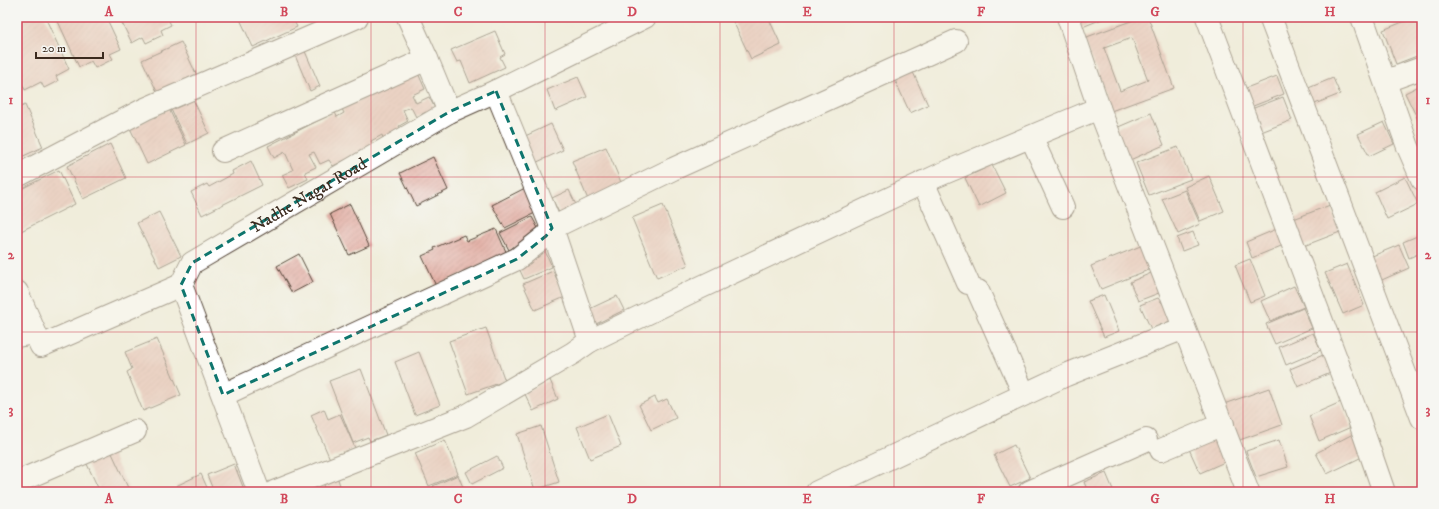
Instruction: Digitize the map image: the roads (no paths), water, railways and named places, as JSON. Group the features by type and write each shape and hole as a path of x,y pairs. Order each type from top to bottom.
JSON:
{"street":[{"path":"17,176 145,109 357,17"},
{"path":"408,17 449,112"},
{"name":"Nadhe Nagar Road","path":"181,285 192,263 449,112 496,91 645,17"},
{"path":"1068,17 1099,108 1184,328 1223,424 1248,492"},
{"path":"1207,17 1357,414 1384,492"},
{"path":"1270,17 1422,418"},
{"path":"1362,17 1386,81 1408,147 1422,179"},
{"path":"223,395 517,259 546,236 552,228 673,169 956,41"},
{"path":"224,151 427,59"},
{"path":"1386,81 1422,68"},
{"path":"496,91 552,228 590,341"},
{"path":"274,492 466,416 573,353 590,341 702,286 923,182 1099,108"},
{"path":"1031,137 1063,207"},
{"path":"923,182 1024,394"},
{"path":"17,292 26,334 41,346 181,285 259,492"},
{"path":"818,492 1066,375 1184,328"},
{"path":"1029,492 1154,445 1223,424"},
{"path":"17,482 135,431"}]}
